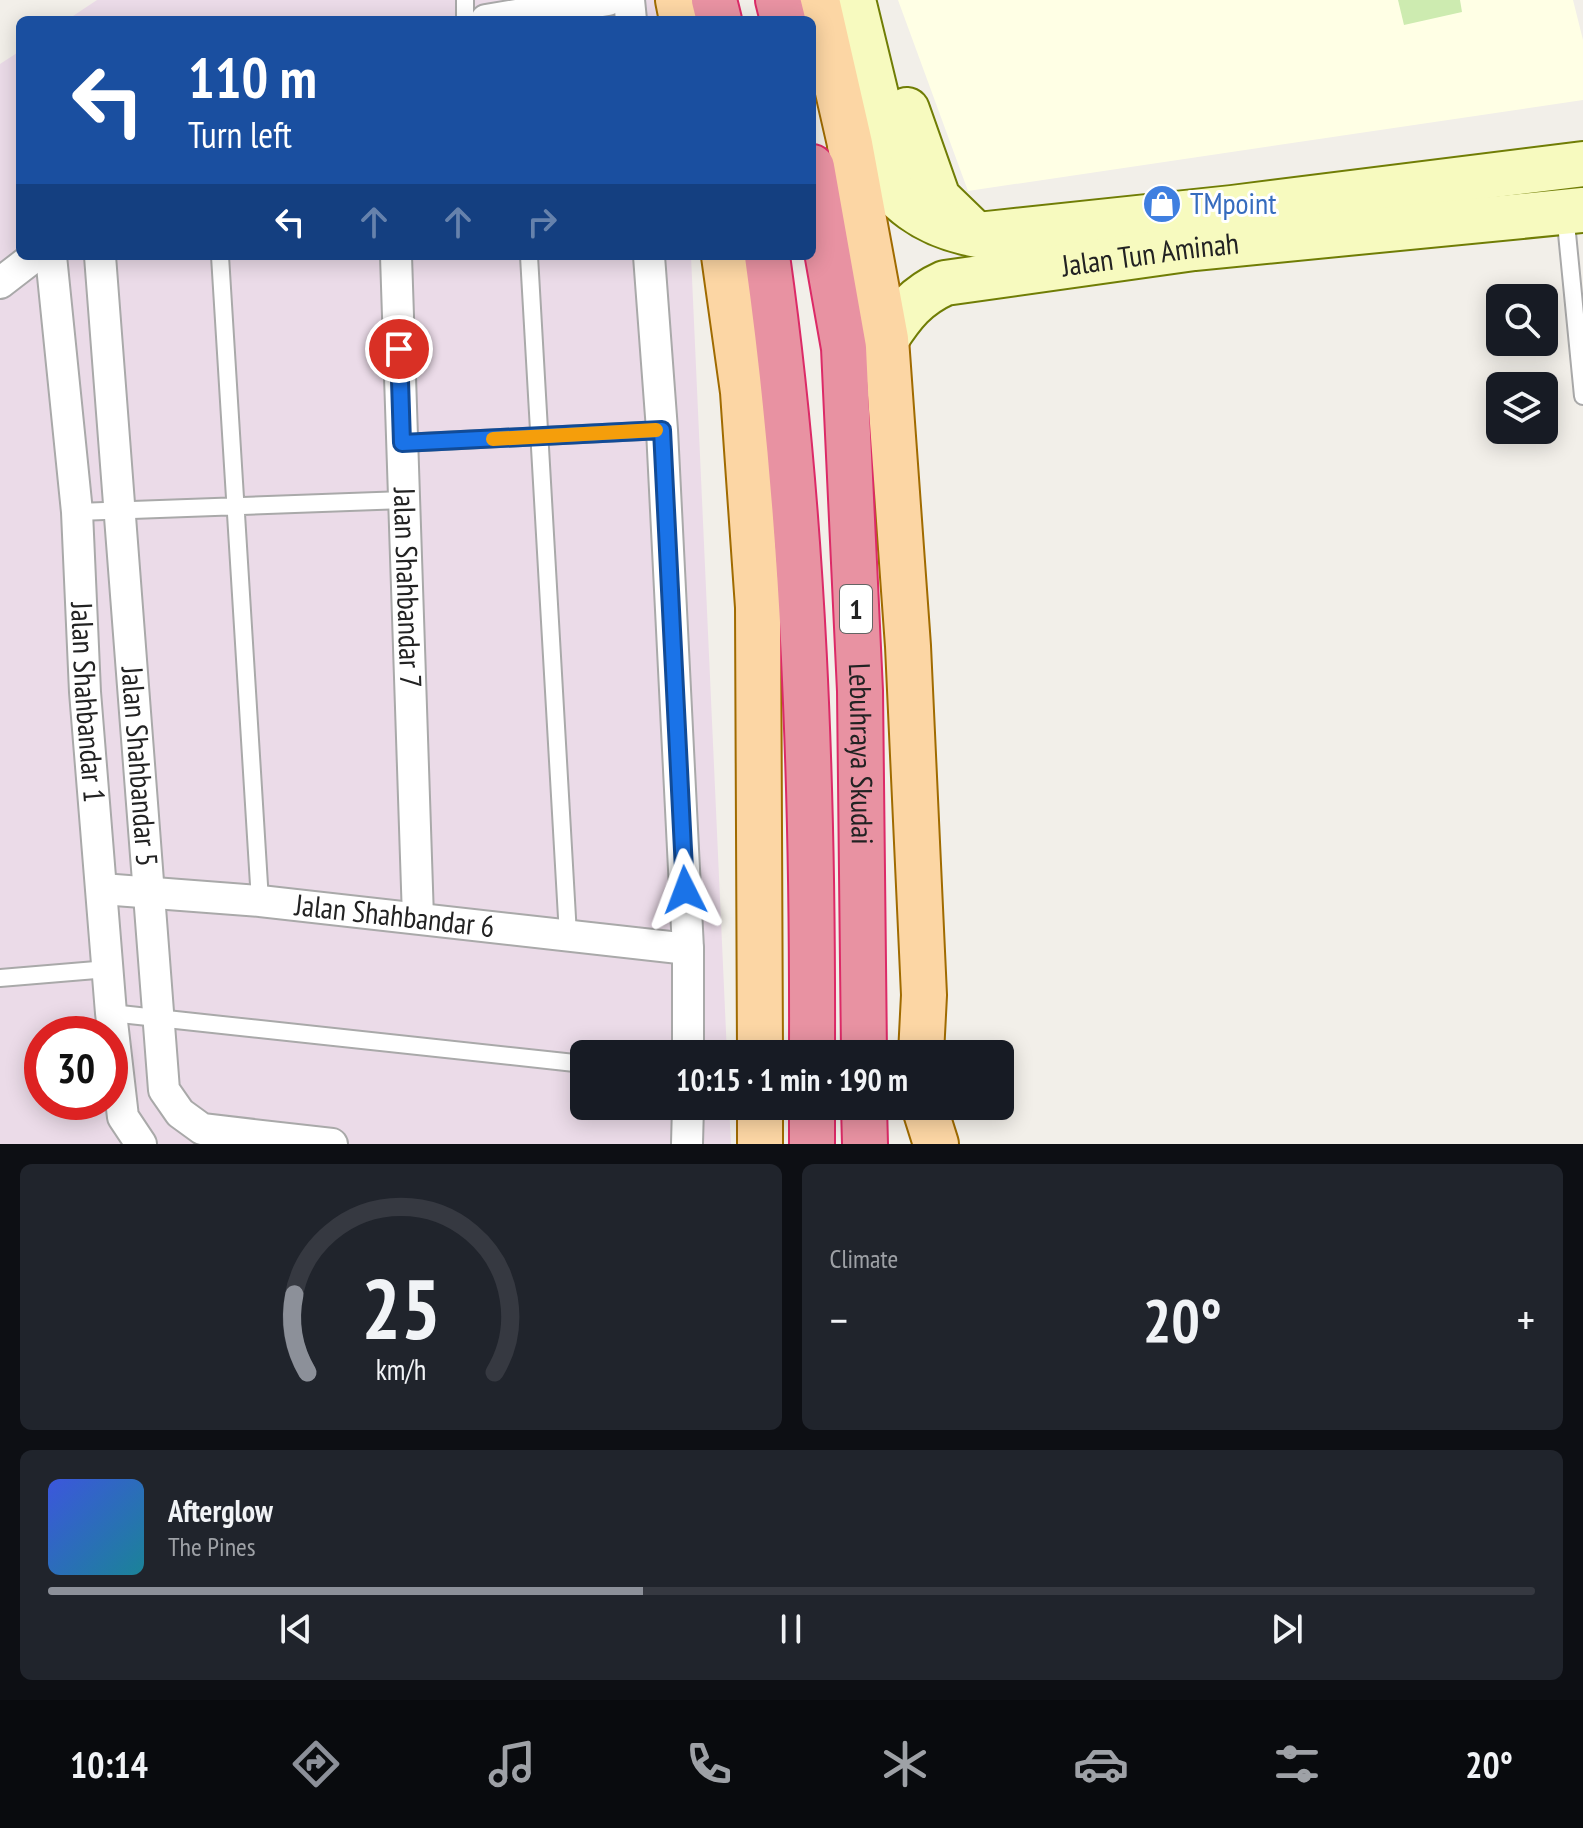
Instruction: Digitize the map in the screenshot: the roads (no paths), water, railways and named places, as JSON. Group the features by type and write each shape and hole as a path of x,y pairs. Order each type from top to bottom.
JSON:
{"highway":[{"name":"Lebuhraya Skudai","path":"816,190 844,348 860,691 864,1040"},
{"name":"Lebuhraya Skudai","path":"768,260 787,395 813,852 812,1040"},
{"path":"812,1120 812,1144"},
{"path":"864,1120 865,1144"}],"main road":[{"path":"817,0 850,144 886,339 908,646 924,995 922,1040"},
{"path":"853,0 885,142 903,203 924,243 945,256 1135,239 1194,248"},
{"path":"876,0 928,177 950,211 978,235"},
{"name":"Jalan Tun Aminah","path":"850,144 903,203 945,229 978,235 1248,207 1583,164"},
{"name":"Jalan Tun Aminah","path":"886,339 907,307 923,293 945,283 1194,248 1574,211"},
{"path":"725,260 743,392 758,607 760,1040"},
{"path":"760,953 775,1020 783,1040"},
{"path":"911,1040 924,995"},
{"path":"760,1120 760,1144"},
{"path":"918,1144 920,1120"},
{"path":"927,1120 936,1144"}],"street":[{"path":"515,16 553,5 608,0"},
{"path":"0,283 30,260"},
{"name":"Jalan Shahbandar 1","path":"51,260 77,512 85,692 111,1013 123,1117 141,1144"},
{"name":"Jalan Shahbandar 5","path":"100,260 161,1019 164,1090 180,1113 202,1129 332,1144"},
{"name":"Jalan Shahbandar 7","path":"396,260 418,918"},
{"path":"649,260 662,430 688,949 688,1040"},
{"name":"Jalan Shahbandar 6","path":"102,889 260,901 688,949"},
{"path":"687,1144 688,1120"}],"lane":[{"path":"1574,211 1583,396"},
{"path":"220,260 260,901"},
{"path":"529,260 568,935"},
{"path":"402,443 662,430"},
{"path":"77,512 404,500"},
{"path":"0,978 108,969"},
{"path":"111,1013 570,1063"}],"place":[{"name":"TMpoint","path":"1162,204"}]}
